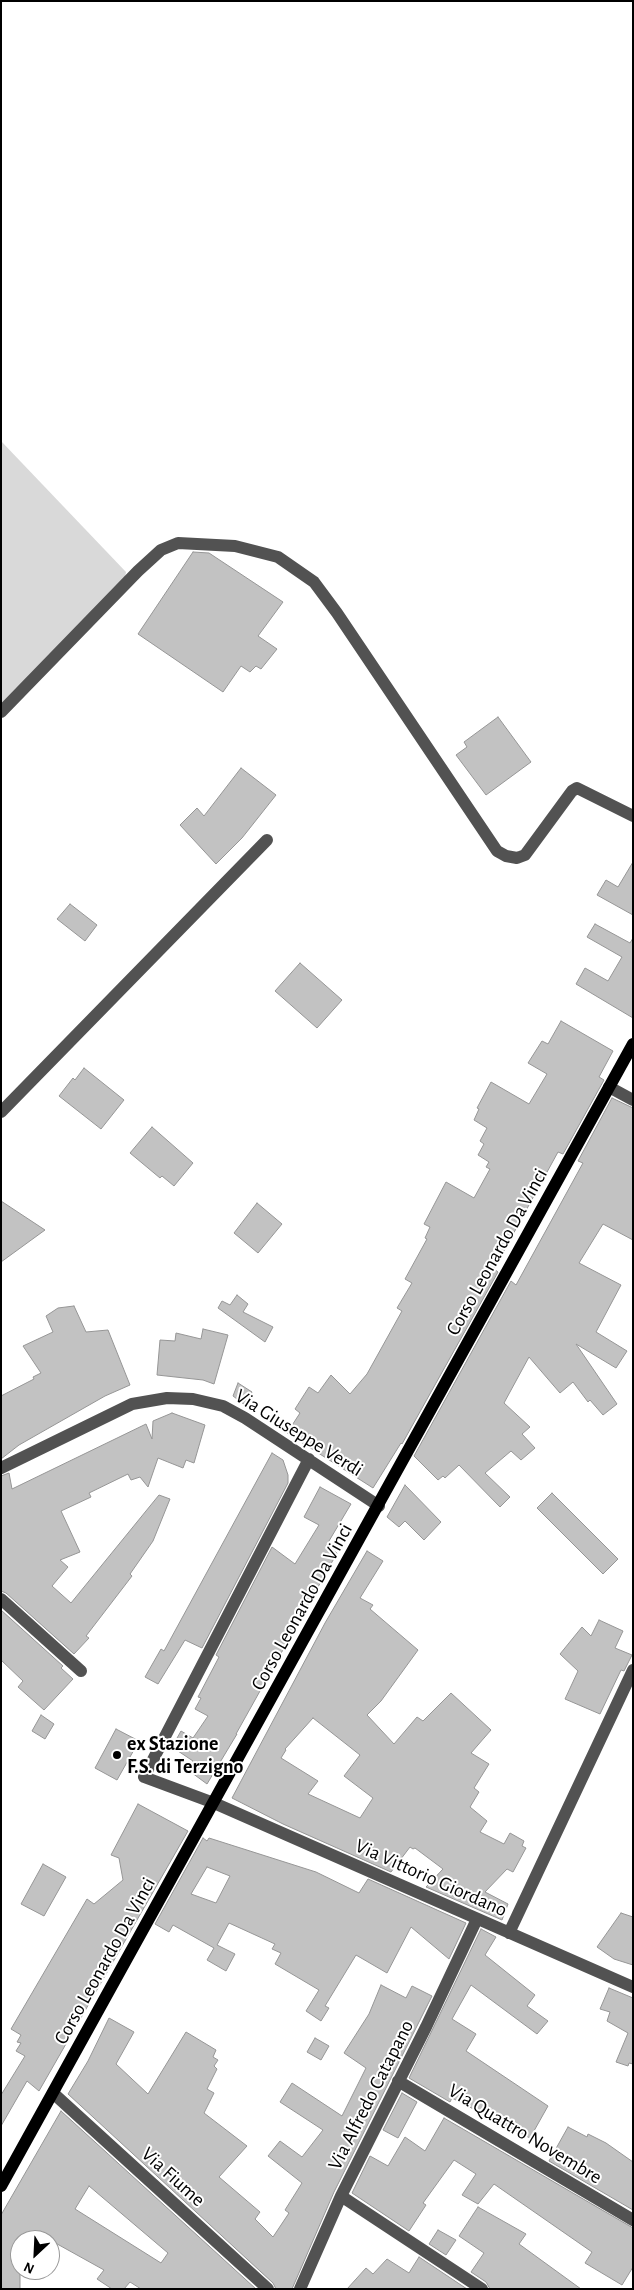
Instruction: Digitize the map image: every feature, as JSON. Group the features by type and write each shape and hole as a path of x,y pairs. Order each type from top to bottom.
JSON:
{"main road":[{"name":"Corso Leonardo Da Vinci","path":"1,2186 633,1044"}],"street":[{"path":"1,712 138,571 161,550 178,543 235,546 278,558 314,582 497,851 506,856 517,858 525,856 572,791 577,788 633,816"},
{"path":"1,1112 267,840"},
{"path":"609,1087 633,1100"},
{"name":"Via Giuseppe Verdi","path":"1,1468 132,1404 167,1398 193,1399 223,1406 254,1423 379,1506"},
{"name":"Via Vittorio Giordano","path":"309,1459 144,1776 214,1803 633,1987"},
{"path":"1,1599 81,1671"},
{"path":"509,1932 633,1670"},
{"name":"Via Alfredo Catapano","path":"300,2289 341,2196 477,1919"},
{"name":"Via Quattro Novembre","path":"398,2081 633,2220"},
{"name":"Via Fiume","path":"53,2093 268,2289"},
{"path":"341,2196 482,2289"}],"shaded area":[{"path":"1,441 126,572 125,578 1,707"}],"building":[{"path":"193,552 209,553 283,602 258,636 277,649 261,669 256,666 250,672 241,666 223,692 138,634"},
{"path":"498,717 531,762 486,795 456,755 467,747 464,742"},
{"path":"241,768 276,795 242,838 216,864 180,825 197,808 204,816"},
{"path":"633,862 633,915 597,895 606,880 618,887"},
{"path":"70,904 97,925 85,941 57,919"},
{"path":"595,924 630,943 633,938 633,1018 576,984 585,968 608,981 622,957 587,937"},
{"path":"300,963 342,1000 317,1028 275,991"},
{"path":"561,1021 613,1051 599,1077 604,1080 563,1154 558,1152 494,1269 498,1272 402,1444 373,1488 287,1433 300,1413 295,1409 309,1387 318,1393 331,1375 350,1394 367,1374 402,1311 397,1308 412,1283 405,1279 427,1239 425,1238 430,1227 424,1224 446,1182 474,1198 490,1169 486,1167 489,1162 478,1155 484,1144 480,1141 487,1128 474,1120 479,1109 477,1108 491,1082 529,1104 547,1074 528,1063 542,1041 548,1044"},
{"path":"84,1068 124,1100 101,1129 59,1096 73,1078 75,1080"},
{"path":"612,1098 633,1108 633,1240 603,1224 579,1263 621,1285 596,1332 627,1351 616,1368 576,1344 617,1404 603,1415 590,1400 588,1402 573,1382 560,1393 529,1357 504,1403 530,1427 522,1434 535,1448 521,1460 511,1451 485,1473 510,1497 500,1507 459,1465 445,1478 443,1476 438,1480 414,1456 511,1281 516,1285 583,1163 578,1161"},
{"path":"152,1127 193,1163 174,1186 162,1176 160,1178 130,1153"},
{"path":"1,1201 45,1230 1,1262"},
{"path":"257,1203 282,1224 258,1253 234,1233"},
{"path":"237,1295 248,1304 243,1312 273,1327 265,1342 218,1308 222,1301 230,1305"},
{"path":"74,1306 86,1332 108,1330 130,1385 105,1396 19,1445 1,1459 1,1396 34,1379 33,1377 41,1373 23,1346 53,1332 46,1316 58,1308"},
{"path":"203,1329 228,1335 214,1384 203,1380 157,1375 160,1340 175,1341 176,1333 201,1339"},
{"path":"238,1383 252,1392 245,1405 233,1396"},
{"path":"172,1413 205,1425 194,1463 186,1460 183,1468 158,1458 148,1487 140,1477 131,1480 128,1474 89,1493 91,1497 61,1511 80,1552 60,1560 68,1567 52,1586 71,1603 159,1495 170,1499 153,1541 130,1574 132,1576 86,1636 89,1638 74,1654 6,1593 1,1591 1,1476 9,1473 12,1489 146,1424 152,1439 153,1421"},
{"path":"272,1453 283,1460 288,1475 288,1483 202,1648 185,1640 158,1684 145,1677 161,1649 164,1651"},
{"path":"405,1485 441,1522 424,1540 405,1521 399,1527 387,1517"},
{"path":"320,1487 351,1504 326,1546 337,1553 237,1734 207,1784 188,1770 193,1761 172,1747 181,1731 193,1738 208,1716 195,1709 201,1698 198,1697 219,1657 216,1655 272,1547 295,1564 319,1525 304,1517"},
{"path":"552,1493 618,1559 603,1574 537,1508"},
{"path":"367,1551 383,1561 360,1598 373,1605 370,1609 418,1650 381,1701 367,1715 394,1744 417,1717 423,1721 451,1693 491,1730 471,1753 489,1764 474,1788 479,1792 470,1807 487,1821 480,1832 504,1844 510,1833 524,1841 522,1846 526,1848 513,1872 507,1869 485,1892 508,1904 502,1920 426,1887 443,1869 415,1848 410,1847 391,1872 283,1824 232,1798 325,1623","holes":["313,1718 360,1755 344,1776 373,1798 360,1818 308,1794 318,1781 281,1758 285,1749"]},
{"path":"1,1610 63,1666 61,1668 73,1679 44,1710 18,1687 23,1681 1,1660"},
{"path":"599,1620 623,1631 615,1648 632,1655 624,1671 621,1670 600,1714 565,1699 578,1671 560,1654 582,1627 591,1636"},
{"path":"41,1715 54,1724 45,1739 32,1731"},
{"name":"ex Stazione F.S. di Terzigno","path":"116,1729 139,1741 117,1780 95,1768"},
{"path":"138,1804 188,1831 39,2091 27,2081 1,2126 1,2095 25,2056 16,2051 21,2043 17,2042 21,2035 11,2029 87,1899 94,1904 123,1880 119,1858 111,1855"},
{"path":"203,1838 207,1841 209,1838 316,1872 359,1893 368,1879 466,1923 449,1959 411,1927 387,1973 356,1955 325,2006 329,2008 321,2021 306,2011 319,1990 275,1964 281,1953 272,1949 275,1944 229,1923 217,1945 235,1954 226,1971 207,1960 214,1948 173,1925 169,1932 155,1924","holes":["207,1867 230,1876 216,1903 191,1894"]},
{"path":"43,1864 66,1877 44,1916 21,1904"},
{"path":"621,1913 633,1917 633,1965 614,1959 597,1947"},
{"path":"481,1929 496,1937 485,1955 535,1995 527,2006 548,2021 537,2034 471,1985 452,2019 476,2034 466,2051 548,2106 530,2138 452,2098 450,2102 409,2078"},
{"path":"381,1985 406,1998 412,1986 432,1996 334,2192 292,2289 276,2289 273,2283 68,2094 88,2061 109,2018 134,2032 116,2064 148,2094 186,2032 216,2050 213,2057 218,2060 214,2066 217,2069 207,2089 214,2093 204,2113 247,2146 219,2177 260,2212 255,2219 273,2237 289,2213 285,2210 302,2183 268,2156 280,2141 302,2157 323,2130 280,2102 292,2083 342,2116 366,2068 344,2053 369,2014"},
{"path":"609,1988 633,1998 633,2064 629,2063 628,2066 616,2062 628,2033 607,2021 610,2012 600,2009"},
{"path":"315,2038 329,2046 321,2060 307,2052"},
{"path":"402,2093 417,2102 398,2138 383,2130"},
{"path":"61,2111 256,2289 141,2289 130,2282 124,2289 112,2289 97,2279 104,2270 60,2246 60,2230 10,2230 10,2280 20,2280 20,2289 1,2289 1,2215","holes":["89,2186 168,2253 161,2263 75,2209"]},
{"path":"444,2118 633,2228 633,2267 622,2285 585,2263 592,2252 494,2184 478,2204 462,2195 476,2174 454,2160 423,2203 426,2205 409,2231 352,2193 370,2156 388,2166 405,2137 425,2151"},
{"path":"568,2127 587,2137 588,2134 606,2143 633,2162 633,2210 549,2161"},
{"path":"478,2207 526,2234 519,2244 581,2289 490,2289 486,2282 471,2272 484,2253 459,2236"},
{"path":"438,2230 456,2240 446,2255 429,2244"},
{"path":"419,2257 467,2289 347,2289 366,2268 373,2274 387,2259 409,2273"}],"place":[{"name":"ex Stazione F.S. di Terzigno","path":"117,1755"}]}
